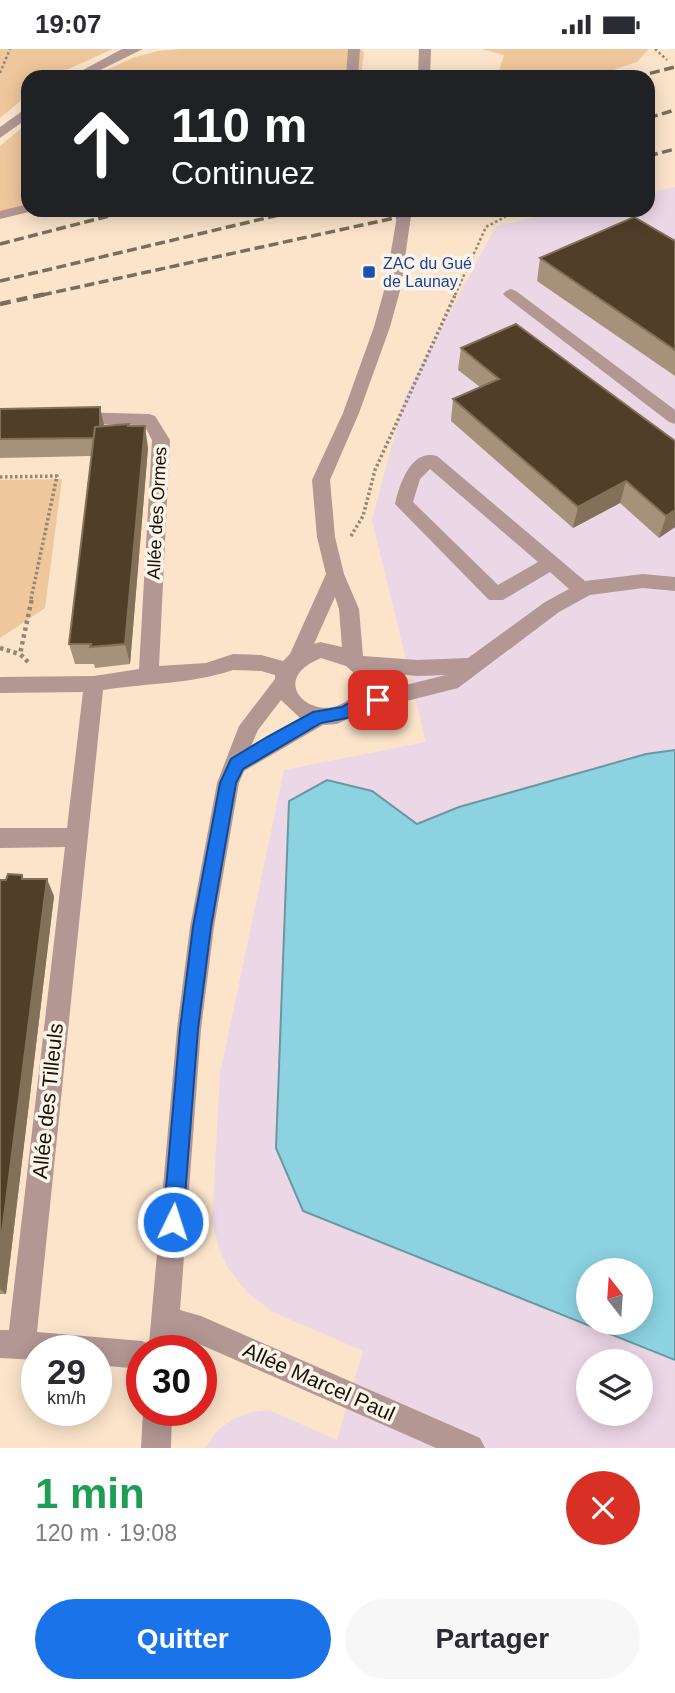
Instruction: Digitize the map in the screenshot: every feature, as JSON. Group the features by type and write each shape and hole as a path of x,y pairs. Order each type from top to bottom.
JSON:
{"street":[{"path":"89,70 121,53 137,49"},
{"path":"350,70 354,49"},
{"path":"424,70 425,49"},
{"path":"0,134 21,116"},
{"path":"0,215 21,210"},
{"path":"358,705 368,689 366,672 357,661 349,609 330,554 321,480 351,413 382,327 393,287 404,217"},
{"path":"511,294 675,418"},
{"name":"Allée des Ormes","path":"53,418 119,417 149,420 162,440 149,675"},
{"path":"551,563 496,595 404,504 409,478 416,468 431,460 583,590"},
{"path":"164,1335 189,1029 202,927 228,783 237,764 243,739 289,671 335,574"},
{"path":"237,764 319,717 347,712 358,705 451,682 552,607 583,590 643,581 675,584"},
{"path":"289,671 320,650 331,650 357,661 417,669 472,666"},
{"path":"0,685 94,684 149,675 206,671 233,662 261,663 289,671"},
{"path":"289,671 288,700 294,706 319,717"},
{"name":"Allée des Tilleuls","path":"10,1344 94,684"},
{"path":"0,838 76,837"},
{"name":"Allée Marcel Paul","path":"165,1322 191,1326 470,1448"},
{"path":"10,1344 126,1354"},
{"path":"156,1448 157,1426"}],"path":[{"path":"0,73 10,49"},
{"path":"654,49 667,60"},
{"path":"330,554 353,534 363,516 375,470 486,227 505,217"},
{"path":"0,477 57,477 20,654"},
{"path":"0,648 20,654 51,684"}],"shaded area":[{"path":"0,49 113,49 66,70 21,70 21,101 0,118"},
{"path":"361,49 364,53 362,70 106,70 135,57 158,51"},
{"path":"482,49 649,49 637,62 614,70 499,70 504,55"},
{"path":"21,129 21,207 0,212 0,146"},
{"name":"ZAC du Gué de Launay","path":"675,187 675,1448 205,1448 218,1430 233,1419 251,1412 269,1410 337,1440 363,1351 271,1311 247,1292 228,1268 219,1249 212,1222 220,1074 284,770 426,742 372,520 405,396 496,226 537,217 655,217 655,191"},
{"path":"62,479 45,608 0,638 0,480"}],"water":[{"path":"675,750 675,1360 613,1335 653,1335 653,1258 576,1258 576,1320 303,1211 276,1148 289,801 327,780 372,791 417,824 459,807 646,754"}],"building":[{"path":"634,217 675,241 675,350 540,258"},
{"path":"516,324 675,441 675,510 666,516 626,481 578,507 453,399 499,379 461,348"},
{"path":"100,407 100,427 95,427 94,438 0,439 0,409"},
{"path":"129,424 128,426 145,426 125,644 90,647 91,644 69,644 95,427"},
{"path":"8,874 22,875 22,879 47,879 0,1248 0,880 6,880"}],"railway":[{"path":"655,72 675,67"},
{"path":"655,116 675,110"},
{"path":"655,154 675,149"},
{"path":"0,244 105,217"},
{"path":"0,281 270,217"},
{"path":"42,295 399,217"},
{"path":"0,304 50,293"}],"place":[{"name":"ZAC du Gué de Launay","path":"369,272"}],"route":[{"path":"173,1222 189,1029 202,927 228,783 237,764 272,741 319,717 347,712 358,705 378,700"}]}
